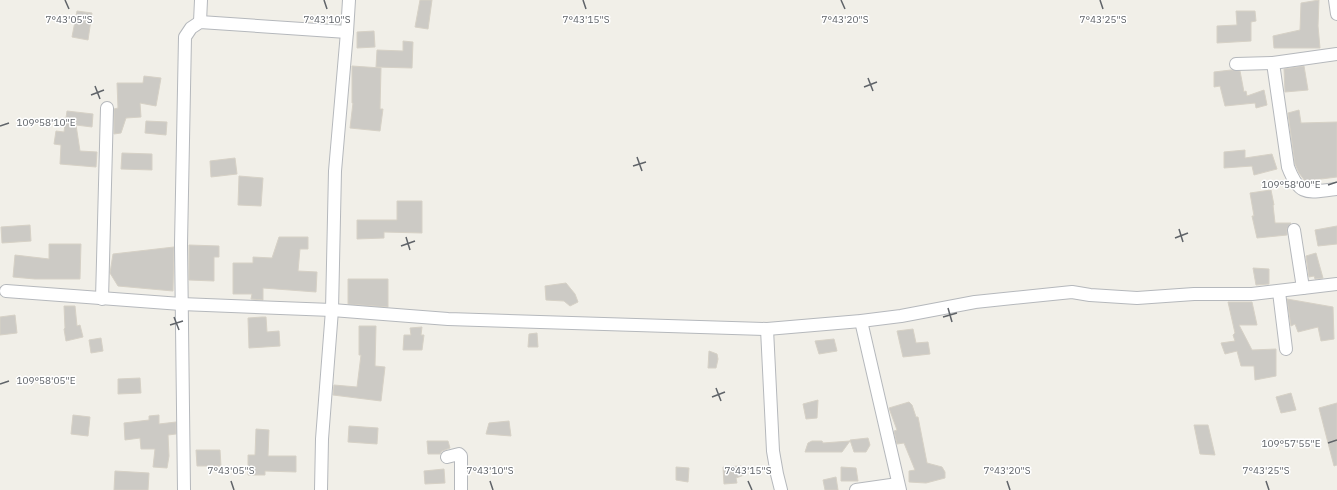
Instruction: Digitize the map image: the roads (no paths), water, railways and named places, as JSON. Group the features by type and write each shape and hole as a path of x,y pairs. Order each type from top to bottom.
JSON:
{"street":[{"path":"200,22 201,0"},
{"path":"321,490 322,439 332,310 335,171 348,32 349,0"},
{"path":"1335,0 1337,14"},
{"path":"184,490 181,304 185,37 191,28 200,22 348,32"},
{"path":"1236,64 1273,63 1337,54"},
{"path":"1273,63 1288,167 1294,181 1302,190 1308,192 1337,188"},
{"path":"102,299 106,108"},
{"path":"1294,230 1303,288"},
{"path":"6,291 102,299 181,304 332,310 448,319 767,329 861,321 901,316 975,302 1072,292 1090,295 1137,298 1194,294 1252,294 1337,284"},
{"path":"1279,292 1286,349"},
{"path":"856,490 899,487 861,321"},
{"path":"767,329 773,451 781,490"},
{"path":"447,458 459,454 461,456 461,490"}]}
